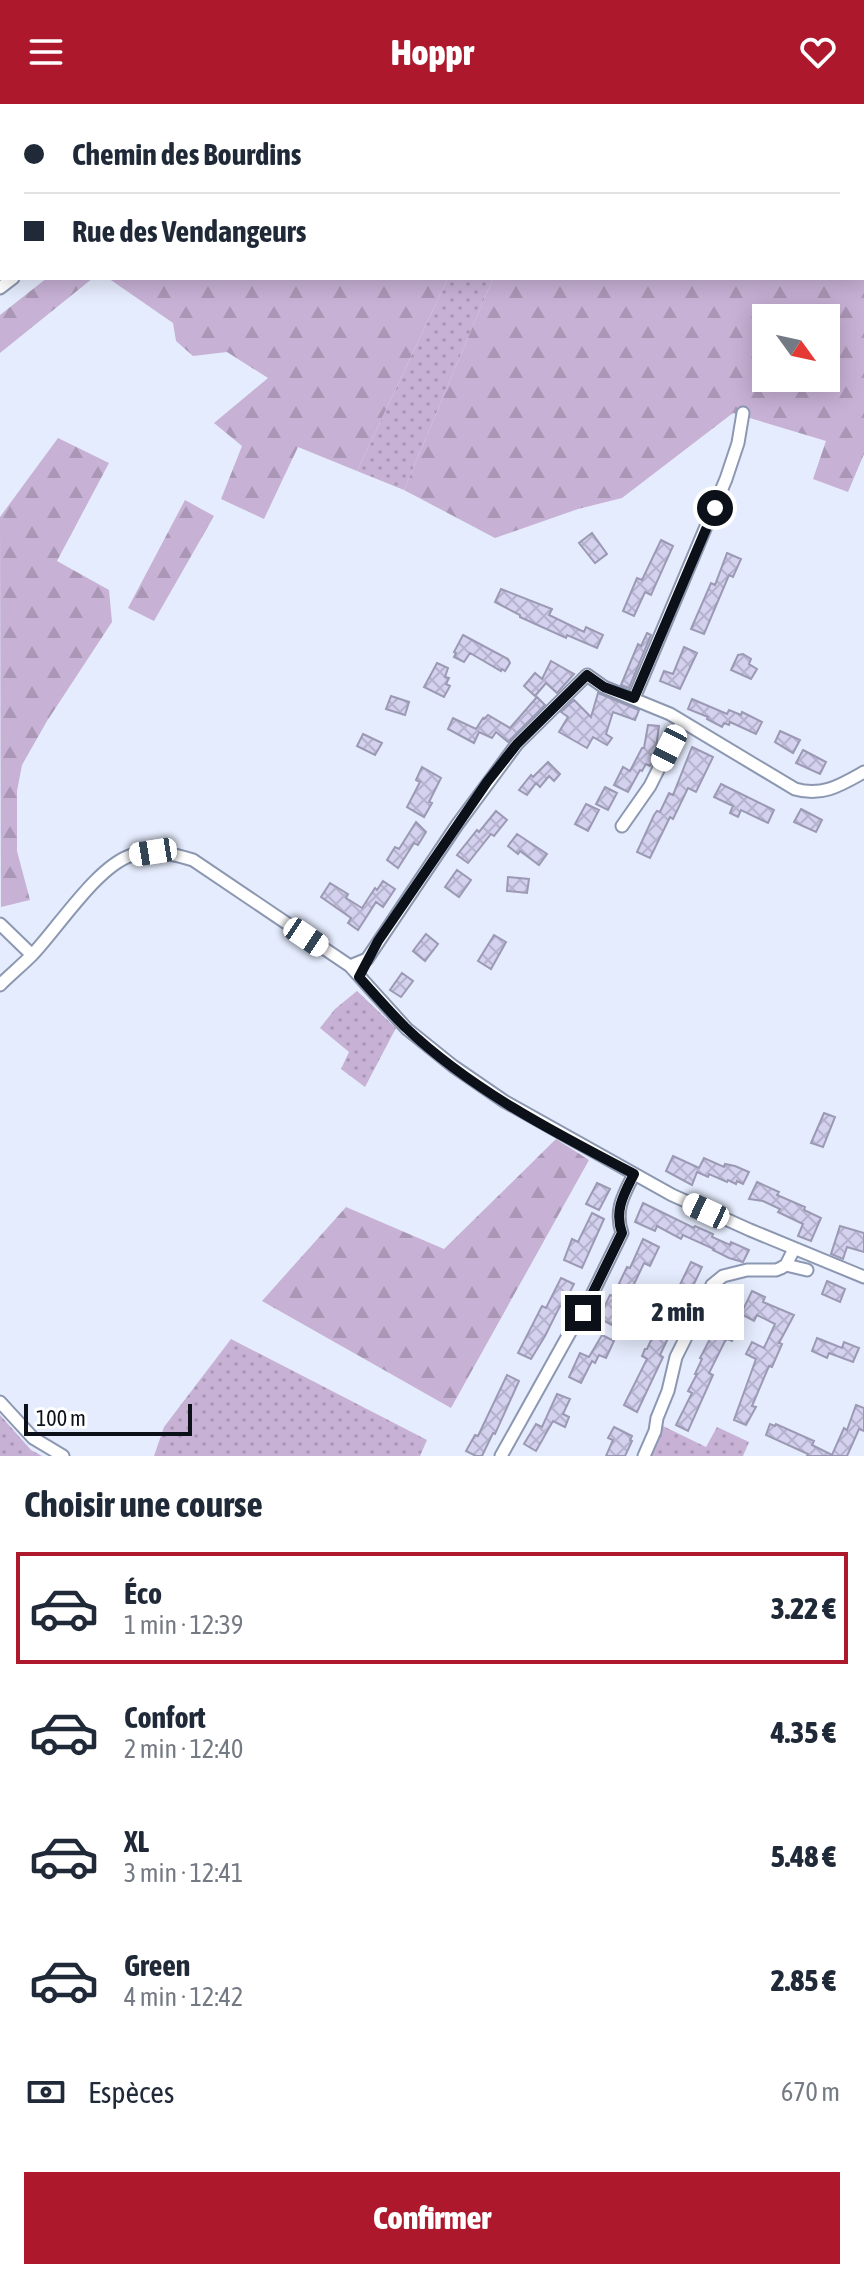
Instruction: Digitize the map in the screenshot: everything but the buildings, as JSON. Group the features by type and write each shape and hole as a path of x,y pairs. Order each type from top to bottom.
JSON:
{"street":[{"path":"634,698 726,479 738,443 743,413"},
{"path":"359,977 367,959 487,782 517,744 587,675 604,687 657,707 795,789 806,792 827,790 864,772"},
{"path":"622,826 650,786 682,722"},
{"path":"0,985 32,955 97,880 115,864 131,855 153,852 193,860 350,966 407,1029 504,1101 706,1211 864,1277"},
{"path":"0,924 32,955"},
{"path":"350,966 367,959"},
{"path":"501,1456 583,1313 622,1233 618,1221 619,1206 634,1174"},
{"path":"644,1456 668,1391 676,1357 712,1285 723,1276 755,1269 776,1270 786,1265 794,1249"},
{"path":"786,1265 807,1270"},
{"path":"0,1402 33,1438 63,1456"}],"green space":[{"path":"44,280 91,280 0,353 0,315"},
{"path":"111,280 447,280 357,471 298,447 264,519 221,499 242,446 214,423 268,378 227,352 193,356 176,341 173,323"},
{"path":"447,280 492,280 404,490 357,471"},
{"path":"492,280 864,280 864,454 848,492 813,479 826,441 733,413 622,498 578,509 495,538 404,490"},
{"path":"58,438 109,463 57,561 109,590 112,622 22,765 17,791 17,851 30,900 1,907 0,517"},
{"path":"185,500 214,516 154,621 128,608"},
{"path":"357,991 396,1028 365,1087 341,1069 349,1052 320,1028 335,1009"},
{"path":"556,1139 589,1160 451,1408 262,1301 346,1207 444,1249"},
{"path":"231,1339 427,1440 420,1456 154,1456 164,1427"},
{"path":"0,1415 31,1450 42,1456 0,1456"},
{"path":"663,1426 706,1447 717,1427 749,1442 743,1456 648,1456"}],"route":[{"path":"583,1313 622,1233 618,1221 619,1206 634,1174 504,1101 453,1066 407,1029 359,977 378,941 487,782 554,705 587,675 604,687 634,698 715,508"}]}
